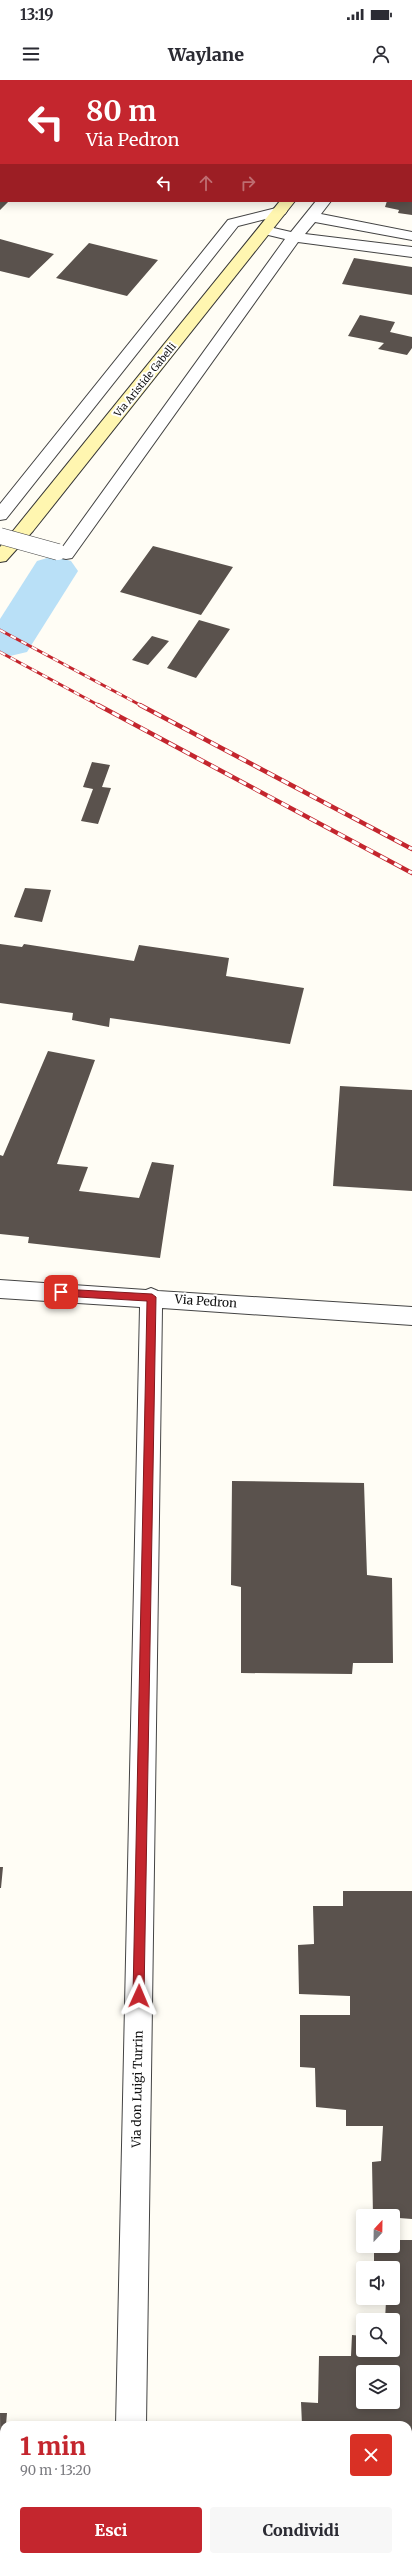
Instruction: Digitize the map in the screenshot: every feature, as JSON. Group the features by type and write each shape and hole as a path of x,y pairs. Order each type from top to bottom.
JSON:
{"main road":[{"name":"Via Aristide Gabelli","path":"0,557 27,527 284,206"}],"street":[{"path":"0,536 66,554 295,237 323,202"},
{"path":"0,515 233,223 284,206"},
{"path":"311,217 412,236"},
{"path":"265,230 295,237 412,252"},
{"name":"Via Pedron","path":"0,1289 152,1297 412,1316"},
{"name":"Via don Luigi Turrin","path":"131,2421 152,1297"}],"building":[{"path":"0,202 8,202 0,210"},
{"path":"387,202 412,202 412,215 398,213 399,210 385,207"},
{"path":"0,239 54,254 29,278 0,271"},
{"path":"89,243 158,260 127,296 56,278"},
{"path":"354,258 412,267 412,295 342,284"},
{"path":"360,315 395,322 390,332 412,337 412,348 407,355 378,349 384,343 348,336"},
{"path":"153,546 233,567 201,615 120,592"},
{"path":"199,620 230,629 196,678 167,668"},
{"path":"152,636 169,641 148,665 132,660"},
{"path":"92,762 110,765 102,787 111,788 98,824 81,821 93,789 83,787"},
{"path":"25,888 51,890 42,922 14,917"},
{"path":"0,944 22,947 24,944 134,961 139,945 229,958 226,976 304,988 290,1044 110,1018 109,1027 72,1020 73,1013 0,1003"},
{"path":"48,1051 95,1060 57,1164 88,1167 79,1191 139,1198 152,1162 174,1165 160,1258 28,1243 29,1237 0,1234 0,1155 3,1156"},
{"path":"340,1086 412,1090 412,1191 333,1186"},
{"path":"232,1481 364,1483 367,1575 392,1578 393,1663 353,1663 352,1674 241,1673 241,1587 231,1585"},
{"path":"0,1867 3,1867 1,1888 0,1888"},
{"path":"343,1891 412,1891 412,2219 400,2218 400,2209 373,2209 372,2162 381,2161 383,2126 346,2126 346,2110 316,2107 315,2068 300,2067 300,2015 350,2015 350,1996 299,1994 298,1945 314,1944 313,1906 343,1906"},
{"path":"400,2240 412,2240 412,2421 302,2421 301,2402 318,2403 319,2356 351,2356 352,2335 356,2335 356,2357 400,2357 400,2313 385,2313 386,2305 400,2305 400,2261 374,2261 374,2253 400,2253"},
{"path":"0,2413 7,2413 6,2421 0,2421"}],"waterway":[{"path":"10,641 54,571"}],"railway":[{"path":"0,630 142,706"},
{"path":"0,652 100,706"},
{"path":"98,705 412,873"},
{"path":"140,705 412,849"}],"route":[{"path":"61,1292 152,1297 139,1996"}]}
